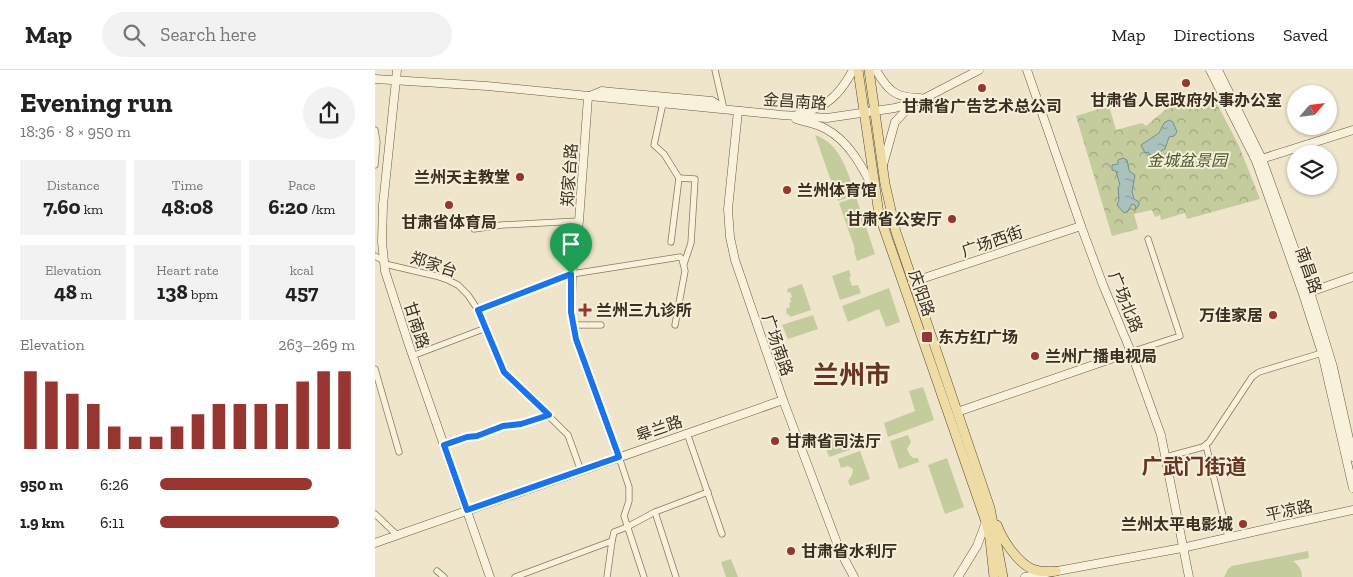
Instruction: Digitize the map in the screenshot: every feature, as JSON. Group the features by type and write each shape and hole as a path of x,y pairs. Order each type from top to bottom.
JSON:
{"main road":[{"name":"庆阳路","path":"858,70 870,112 896,232 990,508 1003,577"},
{"name":"庆阳路","path":"869,70 870,112 879,214 985,522 990,539 994,577"},
{"path":"990,508 999,531 1011,550 1025,565 1039,571 1056,571"},
{"path":"1046,577 1056,571"}],"street":[{"name":"甘南路","path":"397,70 383,205 382,242 385,271 490,577"},
{"path":"715,70 725,109"},
{"path":"782,115 819,108 835,95 848,80 853,70"},
{"path":"876,70 889,90 907,98 925,98"},
{"name":"金昌南路","path":"375,79 493,87 827,118 870,112 912,103 979,70"},
{"name":"广场北路","path":"1027,70 1081,226 1131,352 1161,435 1189,577"},
{"name":"南昌路","path":"1210,70 1259,160 1322,353 1353,488"},
{"name":"南昌路","path":"1218,70 1259,160 1309,292 1333,367 1353,458"},
{"name":"金昌南路","path":"375,75 395,80"},
{"name":"金昌南路","path":"588,97 602,91 627,93 713,101 725,109"},
{"name":"郑家台路","path":"588,97 579,221 571,274 571,312 576,339 619,457"},
{"path":"663,103 654,145 664,154 679,178 671,242"},
{"path":"882,167 895,122 912,103"},
{"name":"广场南路","path":"738,111 728,209 730,237 735,260 783,400 840,551 853,577"},
{"path":"782,115 826,129 844,143 877,194"},
{"path":"1259,160 1284,149 1353,125"},
{"path":"375,130 375,165"},
{"path":"1259,160 1353,130"},
{"path":"376,142 390,142"},
{"path":"679,178 695,179 691,243 684,266"},
{"path":"474,229 502,225 579,221"},
{"name":"广场西街","path":"912,282 1081,226"},
{"path":"957,412 1180,336 1148,238"},
{"name":"郑家台","path":"375,256 384,262 449,280 458,285 468,295 478,310 504,372 568,434 581,470"},
{"path":"478,310 571,274 680,257 685,271 675,325"},
{"path":"1309,292 1353,277"},
{"path":"573,325 601,325"},
{"path":"413,356 486,328"},
{"path":"1166,457 1203,448 1252,377 1259,372 1322,353"},
{"path":"375,369 399,452"},
{"name":"皋兰路","path":"375,543 783,400"},
{"path":"444,445 467,437 477,436 503,426 521,424 549,415"},
{"path":"687,433 722,534"},
{"path":"1206,445 1228,537"},
{"path":"619,457 629,487 629,501 624,516 644,577"},
{"path":"607,577 614,532 627,528 655,512 708,492"},
{"name":"平凉路","path":"1025,577 1183,548 1353,510"},
{"path":"655,512 676,577"},
{"path":"375,514 397,535"},
{"path":"958,577 977,546 985,522"},
{"path":"515,577 612,541"},
{"path":"437,571 444,577"}],"green space":[{"name":"金城盆景园","path":"1214,98 1239,146 1260,199 1187,219 1185,213 1161,220 1160,215 1155,217 1152,210 1134,214 1138,229 1112,236 1076,116 1109,106 1116,130 1142,123 1146,126 1165,110 1185,102"},
{"path":"815,135 824,139 837,151 846,168 855,195 838,201"},
{"path":"856,197 875,254 857,261 855,249 839,203"},
{"path":"849,270 852,286 858,285 861,293 840,300 832,276"},
{"path":"802,284 811,310 790,317 789,314 787,315 786,309 790,307 790,298 792,297 787,289"},
{"path":"889,288 900,322 886,327 879,309 848,322 842,306"},
{"path":"813,315 818,329 788,339 782,325"},
{"path":"923,387 934,420 888,437 884,423 915,411 909,391"},
{"path":"854,433 858,447 829,457 824,443"},
{"path":"908,435 911,442 907,449 913,458 918,458 919,462 899,469 890,441"},
{"path":"860,451 870,479 850,486 848,481 853,469 848,466 841,468 838,459"},
{"path":"947,458 964,507 945,514 928,465"},
{"path":"1308,551 1309,558 1293,561 1300,568 1302,577 1224,577 1232,566"},
{"path":"731,559 738,577 726,577 721,562"}],"water":[{"path":"1169,120 1173,122 1177,132 1174,136 1169,137 1165,149 1161,151 1158,157 1159,165 1150,168 1149,165 1153,163 1148,152 1145,153 1141,145 1159,133 1164,123"},
{"path":"1123,158 1127,160 1130,172 1135,175 1132,192 1134,199 1139,202 1135,210 1136,206 1132,204 1128,211 1124,213 1117,205 1119,200 1118,187 1120,185 1116,171 1112,170 1112,165 1118,164 1118,160"}],"place":[{"name":"甘肃省人民政府外事办公室","path":"1186,83"},
{"name":"甘肃省广告艺术总公司","path":"982,88"},
{"name":"兰州天主教堂","path":"520,177"},
{"name":"兰州体育馆","path":"787,190"},
{"name":"甘肃省体育局","path":"449,205"},
{"name":"甘肃省公安厅","path":"952,219"},
{"name":"兰州三九诊所","path":"585,310"},
{"name":"万佳家居","path":"1273,315"},
{"name":"东方红广场","path":"927,337"},
{"name":"兰州广播电视局","path":"1035,356"},
{"name":"甘肃省司法厅","path":"775,441"},
{"name":"兰州太平电影城","path":"1243,524"},
{"name":"甘肃省水利厅","path":"791,551"}],"district":[{"name":"兰州市","path":"852,375"},
{"name":"广武门街道","path":"1194,467"}],"route":[{"path":"571,274 571,312 576,339 619,457 467,510 444,445 467,437 477,436 503,426 521,424 549,415 504,372 478,310 571,274"}]}
